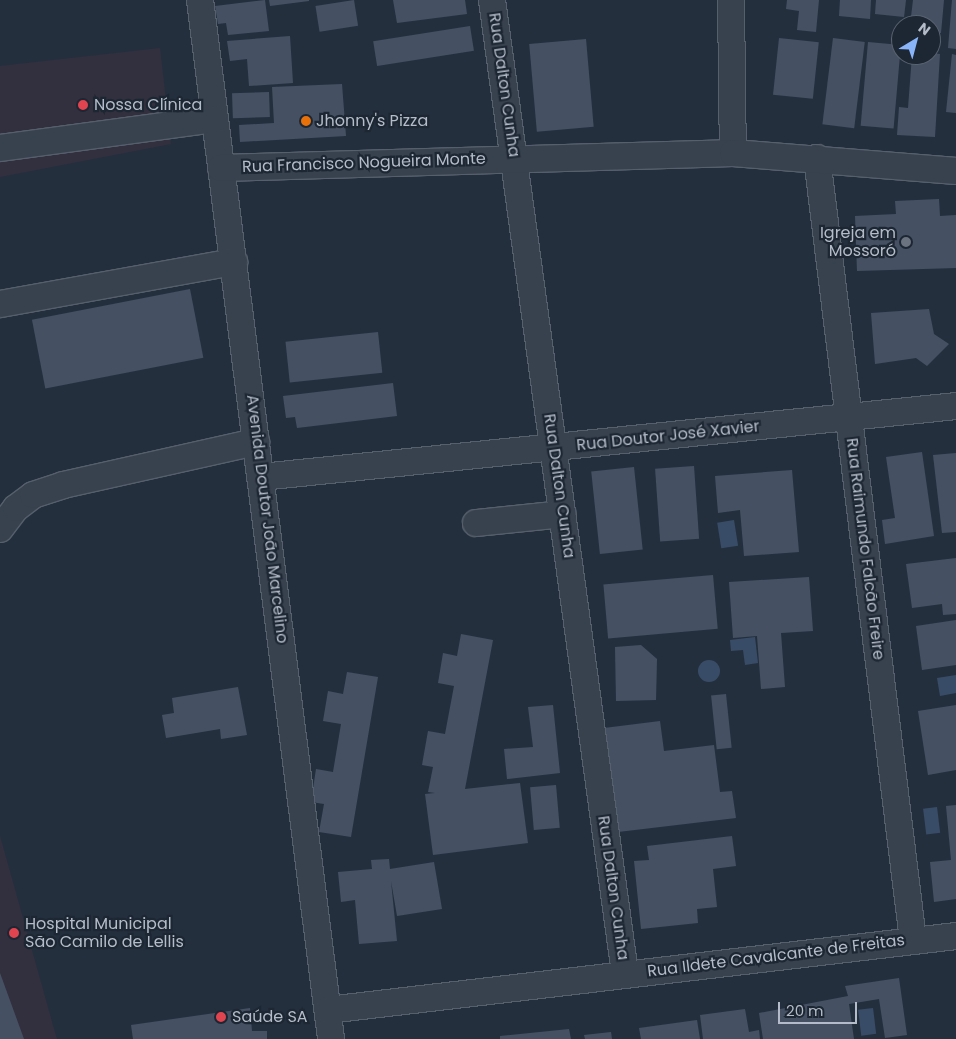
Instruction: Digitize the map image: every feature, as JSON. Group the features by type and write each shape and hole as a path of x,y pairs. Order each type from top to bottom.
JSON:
{"street":[{"name":"Avenida Doutor João Marcelino","path":"200,0 331,1039"},
{"name":"Rua Dalton Cunha","path":"492,0 624,973"},
{"path":"731,0 733,153"},
{"path":"0,148 214,119"},
{"name":"Rua Francisco Nogueira Monte","path":"221,168 513,157 733,153 817,158 956,171"},
{"name":"Rua Raimundo Falcão Freire","path":"817,158 913,940"},
{"path":"0,304 234,262"},
{"name":"Rua Doutor José Xavier","path":"261,477 956,406"},
{"path":"0,529 16,508 48,490 256,442"},
{"path":"476,523 562,514"},
{"name":"Rua Ildete Cavalcante de Freitas","path":"328,1010 624,973 956,936"}],"shaded area":[{"name":"Nossa Clínica","path":"160,48 171,144 0,177 0,66"},
{"name":"Hospital Municipal São Camilo de Lellis","path":"0,836 54,1029 57,1039 0,1039"}],"water":[{"path":"734,520 738,546 721,548 717,523"},
{"path":"755,637 758,663 745,665 743,650 731,651 730,640"},
{"path":"705,660 713,660 720,667 720,675 713,682 705,682 698,675 698,667"},
{"path":"956,675 956,693 940,696 937,678"},
{"path":"937,807 940,833 926,835 923,809"},
{"path":"873,1008 876,1034 861,1036 858,1010"}],"building":[{"path":"265,0 269,31 228,35 226,23 218,24 215,6"},
{"path":"269,0 309,0 309,1 270,6"},
{"path":"354,0 358,26 320,32 315,6"},
{"path":"393,0 465,0 467,14 397,23"},
{"path":"787,0 819,0 816,32 797,30 799,11 786,9"},
{"path":"840,0 871,0 870,19 839,16"},
{"path":"876,0 906,0 904,15 875,14"},
{"path":"913,0 944,0 941,33 941,15 911,15"},
{"path":"952,0 956,0 956,49 948,48"},
{"path":"470,26 474,51 377,66 373,41"},
{"path":"290,36 293,83 249,86 247,59 230,61 227,41"},
{"path":"779,38 819,42 813,99 773,95"},
{"path":"833,38 865,42 854,128 822,124"},
{"path":"586,39 594,127 537,132 529,44"},
{"path":"868,42 891,44 891,65 899,65 894,129 861,126"},
{"path":"952,54 956,55 956,113 946,112"},
{"path":"911,65 939,65 935,137 897,135 899,107 908,108"},
{"path":"342,84 346,136 240,142 239,125 274,123 272,87"},
{"path":"269,92 270,117 233,118 232,93"},
{"name":"Igreja em Mossoró","path":"939,199 940,216 956,215 956,268 857,271 855,216 896,214 895,201"},
{"path":"190,289 203,358 45,388 32,320"},
{"path":"929,309 934,334 949,344 927,366 916,358 875,364 871,313"},
{"path":"378,332 382,373 290,382 286,342"},
{"path":"393,383 397,416 297,428 295,417 286,418 283,396"},
{"path":"922,452 934,536 885,544 882,520 895,518 886,457"},
{"path":"956,453 956,532 942,533 933,455"},
{"path":"694,466 699,539 660,542 655,469"},
{"path":"634,467 643,550 600,554 591,471"},
{"path":"792,470 799,552 744,556 740,510 718,513 715,476"},
{"path":"956,558 956,614 943,615 942,604 912,608 906,564"},
{"path":"713,575 718,629 608,638 603,585"},
{"path":"809,577 813,631 781,633 785,687 761,689 757,636 733,638 729,582"},
{"path":"956,620 956,665 922,670 916,626"},
{"path":"461,634 493,640 465,789 520,783 528,843 433,855 425,794 435,793 428,792 433,767 422,765 428,731 445,734 454,686 438,683 443,653 457,656"},
{"path":"641,645 657,659 656,700 616,701 615,647"},
{"path":"347,672 378,677 351,837 319,832 324,804 311,802 316,769 333,772 341,724 323,721 328,691 343,694"},
{"path":"238,687 247,735 221,739 220,729 166,738 162,715 174,713 172,698"},
{"path":"726,694 732,748 717,749 711,696"},
{"path":"553,705 560,773 507,779 504,749 533,747 528,707"},
{"path":"956,705 956,770 928,775 918,711"},
{"path":"660,721 664,751 714,745 720,792 732,791 736,818 618,832 604,728"},
{"path":"556,785 560,828 534,830 530,787"},
{"path":"956,805 956,899 934,902 930,862 951,860 946,806"},
{"path":"732,836 736,866 713,869 717,907 697,909 698,923 641,929 634,861 649,860 647,846"},
{"path":"389,859 390,869 434,862 442,909 397,916 391,881 397,941 359,944 355,900 341,902 338,872 372,869 371,860"},
{"path":"0,973 24,1039 0,1039"},
{"path":"899,978 907,1035 885,1038 879,999 849,1004 854,1039 763,1039 759,1013 848,996 845,986"},
{"name":"Saúde SA","path":"250,1008 252,1031 267,1031 267,1039 133,1039 131,1025"},
{"path":"745,1009 749,1032 759,1030 760,1039 703,1039 700,1015"},
{"path":"697,1020 700,1039 641,1039 639,1028"},
{"path":"569,1029 571,1039 500,1039 500,1036"},
{"path":"611,1032 612,1039 585,1039 584,1035"}],"place":[{"name":"Nossa Clínica","path":"83,105"},
{"name":"Jhonny's Pizza","path":"306,121"},
{"name":"Igreja em Mossoró","path":"906,242"},
{"name":"Hospital Municipal São Camilo de Lellis","path":"14,933"},
{"name":"Saúde SA","path":"221,1017"}]}
